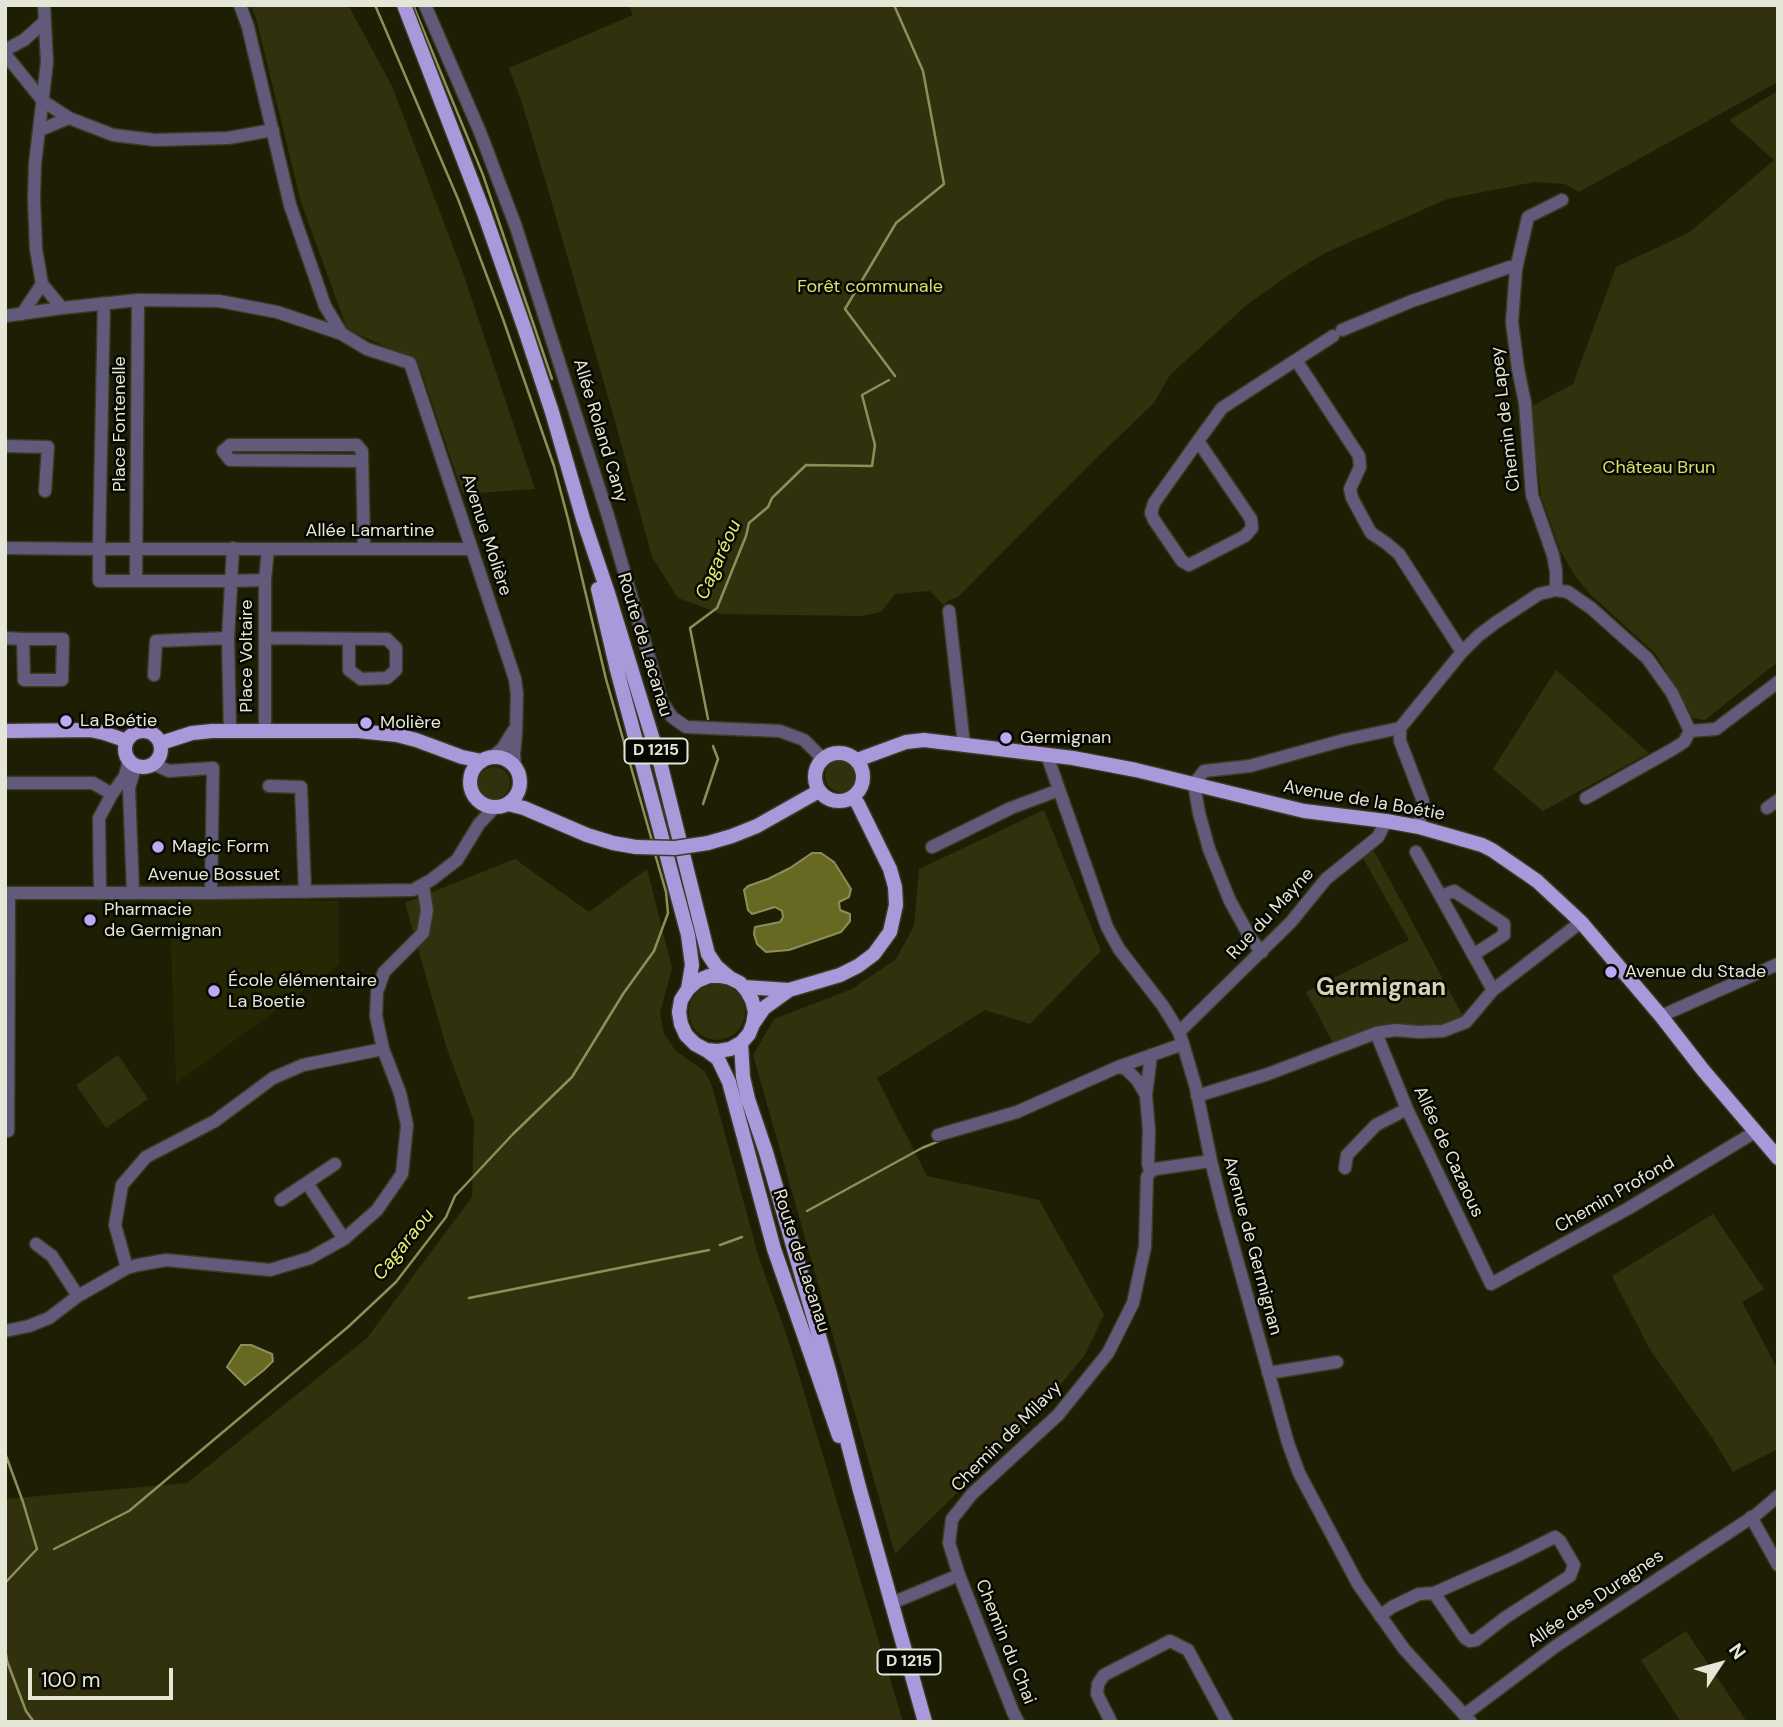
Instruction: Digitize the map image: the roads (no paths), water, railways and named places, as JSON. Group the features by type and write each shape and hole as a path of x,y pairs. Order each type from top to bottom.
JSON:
{"main road":[{"name":"Route de Lacanau","path":"395,5 432,79"},
{"name":"Route de Lacanau","path":"404,5 484,213 552,412 661,766 708,954 716,966 730,978"},
{"name":"Route de Lacanau","path":"583,519 617,670 688,935 692,965 688,989"},
{"path":"5,731 90,730 127,741"},
{"path":"161,743 192,733 230,731 358,731 397,735 462,757 505,760 515,768 520,785 518,793 501,806"},
{"path":"135,732 153,733 161,743 161,755 148,766 133,763 125,751 127,741 135,732"},
{"name":"Avenue de la Boétie","path":"857,760 906,742 924,740 1047,755 1110,764 1304,811 1419,827 1492,850 1537,881 1581,922 1778,1158"},
{"path":"435,747 458,764 470,781"},
{"path":"844,753 857,760 861,766 863,780 853,797 838,801 819,791 816,770 823,759 844,753"},
{"path":"487,759 476,766 470,781 473,794 482,804 548,818 587,835 636,847 676,848 732,836 757,826 819,791"},
{"path":"520,785 548,818"},
{"path":"744,987 789,990 816,983 858,967 874,954 890,932 896,905 893,878 853,797"},
{"path":"709,976 720,976 730,978 744,987 755,1012 749,1034 741,1043 730,1049 706,1050 686,1035 679,1012 681,1000 697,981 709,976"},
{"path":"753,1024 764,1008 789,990"},
{"name":"Route de Lacanau","path":"741,1043 743,1077 748,1098 831,1374 859,1487 925,1722"},
{"name":"Route de Lacanau","path":"706,1050 718,1059 729,1082 774,1248 831,1415 859,1487"}],"street":[{"path":"44,5 47,62 35,164 36,248 42,284 62,308"},
{"path":"240,5 248,27 290,205 325,306 342,334"},
{"name":"Allée Roland Cany","path":"425,5 481,132 516,227 608,516 662,702 672,717 686,727 780,731 804,740 823,759"},
{"path":"44,22 5,52 43,101 69,118 113,135 155,140 228,138 273,130"},
{"path":"40,130 69,118"},
{"name":"Chemin de Lapey","path":"1556,590 1553,555 1532,495 1525,403 1511,322 1516,269 1528,217 1562,200"},
{"path":"1198,441 1251,519 1252,528 1245,536 1189,565 1182,561 1151,513 1154,503 1198,441 1222,408 1337,333 1412,301 1510,267 1516,269"},
{"path":"22,314 42,284"},
{"path":"5,316 138,300 219,301 277,312 342,334"},
{"name":"Place Fontenelle","path":"104,303 99,581 136,581 138,300"},
{"name":"Avenue Molière","path":"342,334 367,349 410,363 515,679 515,768"},
{"path":"1296,360 1359,456 1360,467 1350,489 1371,533 1399,554 1462,652"},
{"path":"362,461 230,460 223,451 230,445 358,445 362,451 364,550"},
{"path":"5,446 48,447 45,491"},
{"name":"Allée Lamartine","path":"5,548 472,549"},
{"name":"Place Voltaire","path":"230,731 228,638 233,548"},
{"name":"Place Voltaire","path":"265,731 264,580 268,549"},
{"path":"136,581 264,580"},
{"path":"1262,953 1230,901 1209,849 1194,785 1204,771 1250,766 1343,740 1400,728 1462,652 1495,623 1539,594 1556,590 1568,592 1591,608 1647,658 1672,693 1690,731"},
{"path":"949,611 964,745"},
{"path":"5,638 63,639 62,680 24,680 23,639"},
{"path":"154,675 156,641 228,638"},
{"path":"266,638 387,639 396,649 396,670 387,678 361,679 349,670 349,640"},
{"path":"1690,731 1716,729 1778,682"},
{"path":"487,759 506,745 517,720"},
{"path":"1400,728 1400,741 1423,802 1419,827"},
{"path":"1586,798 1673,750 1684,742 1690,731"},
{"name":"Avenue de Germignan","path":"1047,755 1107,927 1119,949 1163,1006 1181,1038 1197,1096 1210,1161 1268,1373 1299,1473 1358,1584 1404,1649 1467,1718"},
{"path":"100,892 99,818 133,763"},
{"path":"132,892 129,788 133,763"},
{"path":"153,764 169,771 213,768 211,893"},
{"path":"5,783 93,783 112,794"},
{"path":"269,786 301,787 305,892"},
{"path":"932,847 1011,808 1059,790"},
{"path":"5,1331 49,1318 78,1296 127,1268 166,1260 270,1270 310,1258 344,1239 377,1210 402,1174 407,1125 400,1093 383,1049 376,1016 377,992 384,972 423,933 427,910 423,886 457,860 479,824 501,806"},
{"name":"Rue du Mayne","path":"1181,1038 1291,922 1326,880 1378,837 1386,821"},
{"path":"1416,852 1493,990"},
{"name":"Avenue Bossuet","path":"7,892 305,892 413,890 423,886"},
{"path":"1440,896 1454,891 1504,924 1504,935 1474,955"},
{"path":"7,892 8,1131"},
{"path":"1197,1096 1268,1074 1376,1033 1395,1030 1443,1031 1466,1022 1493,990 1581,922"},
{"path":"1661,1016 1778,964"},
{"name":"Allée de Cazaous","path":"1376,1033 1408,1109 1491,1284"},
{"path":"938,1135 1017,1112 1151,1055 1181,1038"},
{"path":"127,1268 115,1225 122,1185 146,1157 215,1121 273,1078 303,1065 383,1049"},
{"name":"Chemin de Milavy","path":"959,1575 949,1543 952,1520 972,1494 1058,1415 1108,1353 1133,1303 1145,1247 1147,1177 1150,1172 1146,1095 1151,1055"},
{"path":"1118,1067 1126,1069 1146,1095"},
{"path":"1345,1168 1347,1155 1376,1125 1408,1109"},
{"name":"Chemin Profond","path":"1491,1284 1629,1208 1755,1132"},
{"path":"1150,1172 1155,1168 1210,1161"},
{"path":"282,1200 335,1164"},
{"path":"307,1183 344,1239"},
{"path":"36,1244 52,1256 78,1296"},
{"path":"1268,1373 1337,1362"},
{"name":"Allée des Duragnes","path":"1467,1718 1556,1646 1751,1517 1778,1496"},
{"path":"1751,1517 1778,1564"},
{"path":"1380,1616 1419,1594 1434,1593 1555,1537 1574,1565 1570,1576 1506,1617 1476,1640 1465,1638 1434,1593"},
{"path":"892,1603 959,1575"},
{"name":"Chemin du Chai","path":"959,1575 1018,1722"},
{"path":"1111,1722 1097,1694 1098,1684 1104,1675 1170,1641 1188,1650 1227,1722"}],"waterway":[{"path":"375,5 458,199 554,466 606,679 652,841"},
{"path":"413,5 483,175 552,379"},
{"name":"Cagaréou","path":"894,5 923,71 944,184 896,223 845,309 895,376"},
{"name":"Cagaréou","path":"708,719 690,628 717,608 749,523 768,507 772,498 806,465 872,466 875,445 862,395 889,380"},
{"name":"Cagaréou","path":"703,804 718,759 713,746"},
{"name":"Cagaraou","path":"54,1549 129,1511 348,1327 396,1282 446,1217 455,1196 513,1134 572,1077 623,994 654,951 668,913 666,892 655,854"},
{"path":"807,1211 939,1141"},
{"path":"720,1245 742,1237"},
{"path":"469,1298 709,1250"},
{"path":"5,1453 37,1549 5,1583"},
{"name":"Cagaraou","path":"5,1648 7,1661 26,1711 34,1722"}],"place":[{"name":"La Boétie","path":"66,721"},
{"name":"Molière","path":"366,723"},
{"name":"Germignan","path":"1006,738"},
{"name":"Magic Form","path":"158,847"},
{"name":"Pharmacie de Germignan","path":"90,920"},
{"name":"Avenue du Stade","path":"1611,972"},
{"name":"École élémentaire La Boetie","path":"214,991"}],"district":[{"name":"Germignan","path":"1381,989"}],"park label":[{"name":"Forêt communale","path":"870,287"},
{"name":"Château Brun","path":"1659,468"}]}
